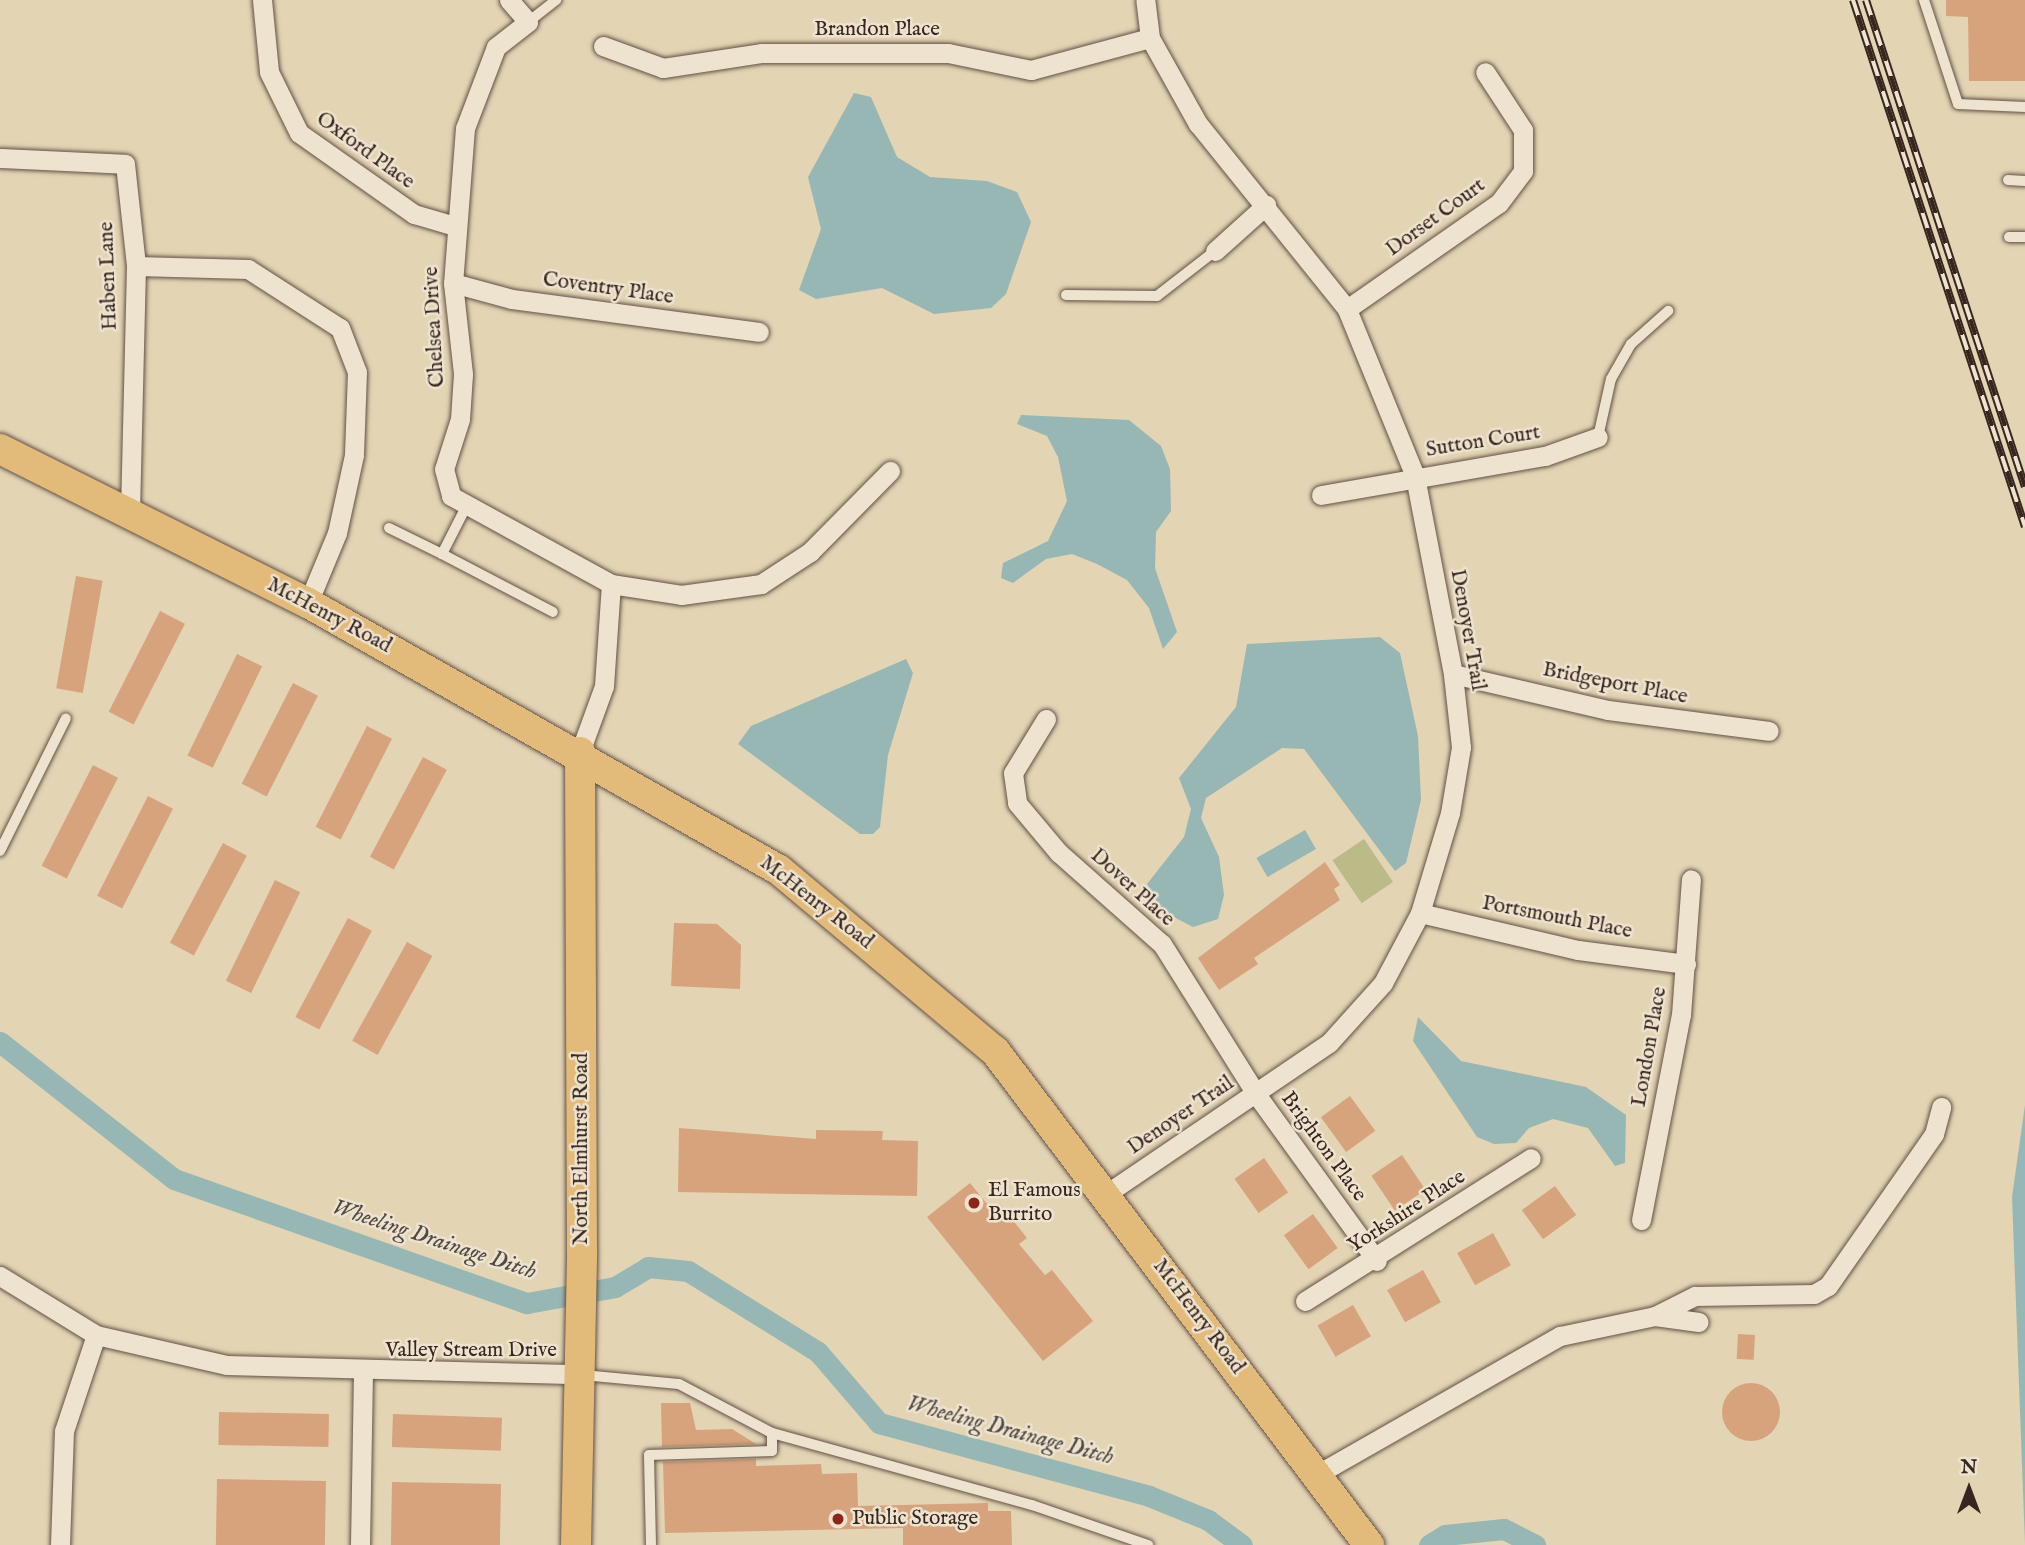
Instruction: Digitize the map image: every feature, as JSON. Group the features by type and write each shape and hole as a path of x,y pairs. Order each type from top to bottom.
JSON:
{"main road":[{"name":"McHenry Road","path":"0,449 307,603 580,752 779,870 949,1009 995,1051 1106,1194 1364,1538"},
{"name":"North Elmhurst Road","path":"576,1545 582,1170 580,752"}],"street":[{"name":"Oxford Place","path":"262,0 269,72 299,133 414,214 455,226"},
{"path":"509,0 528,22"},
{"name":"Denoyer Trail","path":"1106,1194 1329,1043 1383,983 1420,913 1450,813 1461,747 1454,674 1415,476 1347,309 1266,205 1198,124 1150,38 1145,0"},
{"name":"Chelsea Drive","path":"528,22 496,47 477,86 465,128 455,226 453,283 464,374 460,419 444,469 451,496 611,584 681,595 761,584 810,552 890,471"},
{"name":"Brandon Place","path":"603,46 663,68 761,52 948,52 1031,70 1150,38"},
{"name":"Dorset Court","path":"1347,309 1499,203 1523,171 1523,130 1485,72"},
{"name":"Haben Lane","path":"0,158 125,164 136,266 130,512"},
{"path":"1215,251 1266,205"},
{"path":"136,266 248,269 340,328 357,372 354,455 337,533 307,603"},
{"name":"Coventry Place","path":"453,283 512,299 759,332"},
{"name":"Sutton Court","path":"1321,495 1415,476 1545,456 1598,437"},
{"path":"580,752 604,686 611,584"},
{"name":"Bridgeport Place","path":"1454,674 1608,710 1769,731"},
{"name":"Dover Place","path":"1046,719 1013,773 1017,803 1059,853 1162,944 1256,1094"},
{"name":"London Place","path":"1641,1220 1686,964 1691,879"},
{"name":"Portsmouth Place","path":"1420,913 1578,950 1686,964"},
{"name":"Brighton Place","path":"1256,1094 1377,1261"},
{"path":"1316,1475 1560,1336 1655,1316 1695,1296 1808,1295 1828,1286 1934,1134 1941,1107"},
{"name":"Yorkshire Place","path":"1305,1301 1377,1261 1531,1158"},
{"name":"Valley Stream Drive","path":"0,1276 96,1335 227,1365 363,1373 579,1374"},
{"path":"1655,1316 1699,1322"},
{"path":"60,1545 64,1431 96,1335"},
{"name":"Valley Stream Drive","path":"360,1545 363,1373"}],"lane":[{"name":"Chelsea Drive","path":"528,22 556,0"},
{"path":"1924,0 1958,104 2025,107"},
{"path":"2008,180 2025,181"},
{"path":"2009,237 2025,237"},
{"path":"1066,295 1157,296 1215,251"},
{"path":"1598,437 1611,379 1631,344 1668,311"},
{"path":"442,554 467,505"},
{"path":"389,528 554,612"},
{"path":"0,850 66,718"},
{"path":"579,1374 679,1384 772,1433 1032,1505 1148,1545"},
{"path":"651,1545 649,1455 772,1451 772,1433"}],"green space":[{"path":"1364,839 1393,882 1362,903 1332,860"}],"water":[{"path":"854,93 871,97 897,157 930,177 987,181 1017,192 1031,222 1006,294 991,308 934,314 882,288 816,299 799,290 821,229 808,177"},
{"path":"1021,415 1129,420 1161,446 1170,469 1171,511 1156,532 1155,568 1177,632 1163,649 1149,608 1127,580 1097,564 1072,554 1046,559 1013,583 1001,578 1003,563 1048,541 1067,501 1058,457 1047,436 1017,424"},
{"path":"1380,637 1400,653 1418,736 1421,800 1406,863 1395,871 1304,749 1282,748 1206,798 1201,818 1219,857 1224,895 1218,919 1193,927 1162,911 1147,884 1184,837 1191,809 1179,778 1236,707 1247,644"},
{"path":"906,659 913,673 888,755 880,827 873,834 860,834 738,744 751,726"},
{"path":"1305,830 1316,849 1268,877 1257,858"},
{"path":"1418,1017 1461,1061 1586,1087 1626,1115 1625,1163 1615,1166 1588,1128 1553,1119 1529,1128 1516,1143 1494,1144 1477,1137 1413,1041"},
{"path":"2025,1105 2025,1544 2012,1197"}],"building":[{"path":"1946,0 2025,0 2025,81 1969,81 1968,17 1946,16"},
{"path":"76,576 103,581 83,693 56,688"},
{"path":"160,611 185,624 134,724 109,712"},
{"path":"237,654 262,666 213,768 187,756"},
{"path":"293,683 318,696 267,796 242,784"},
{"path":"367,726 392,739 341,839 316,827"},
{"path":"423,757 447,770 394,869 370,857"},
{"path":"93,765 118,778 67,878 42,866"},
{"path":"148,796 173,809 122,909 97,896"},
{"path":"223,843 247,856 194,955 170,943"},
{"path":"1325,862 1340,885 1334,889 1340,900 1254,958 1258,964 1219,990 1198,958"},
{"path":"275,880 300,892 251,993 226,981"},
{"path":"348,918 372,931 319,1030 295,1017"},
{"path":"674,923 717,924 741,945 740,989 671,986"},
{"path":"407,942 432,956 378,1055 352,1041"},
{"path":"1350,1096 1375,1131 1346,1152 1321,1117"},
{"path":"679,1128 816,1139 816,1130 883,1131 882,1140 918,1141 917,1196 678,1192"},
{"path":"1402,1155 1425,1190 1395,1211 1371,1176"},
{"path":"1264,1158 1288,1192 1259,1213 1235,1179"},
{"path":"970,1183 992,1210 1000,1204 1027,1238 1019,1244 1045,1275 1052,1270 1093,1321 1043,1361 927,1217"},
{"path":"1555,1186 1576,1215 1543,1239 1522,1210"},
{"path":"1313,1214 1338,1248 1309,1269 1284,1235"},
{"path":"1493,1233 1511,1265 1475,1285 1457,1253"},
{"path":"1423,1270 1441,1302 1405,1322 1387,1290"},
{"path":"1353,1305 1371,1336 1335,1357 1317,1326"},
{"path":"1738,1334 1755,1335 1754,1360 1737,1359"},
{"path":"1751,1383 1767,1388 1775,1396 1780,1412 1775,1428 1767,1436 1751,1441 1735,1436 1727,1428 1722,1412 1727,1396 1735,1388"},
{"path":"661,1403 690,1403 696,1430 732,1429 756,1444 662,1447"},
{"path":"219,1412 329,1414 328,1447 218,1445"},
{"path":"393,1414 502,1418 501,1451 392,1447"},
{"path":"756,1459 756,1466 821,1464 822,1474 857,1473 858,1506 988,1503 988,1511 1011,1511 1012,1545 903,1545 903,1528 665,1533 663,1462"},
{"path":"217,1479 326,1481 325,1545 216,1545"},
{"path":"392,1482 501,1484 500,1545 391,1545"}],"waterway":[{"name":"Wheeling Drainage Ditch","path":"0,1042 174,1179 527,1303 615,1287 648,1267 688,1271 818,1352 879,1423 1149,1496 1208,1520 1242,1545"},
{"name":"Wheeling Drainage Ditch","path":"1429,1545 1445,1535 1504,1529 1535,1545"}],"railway":[{"path":"1853,0 2025,527"},
{"path":"1866,0 2025,487"}],"place":[{"name":"El Famous Burrito","path":"974,1203"},
{"name":"Public Storage","path":"838,1519"}]}
